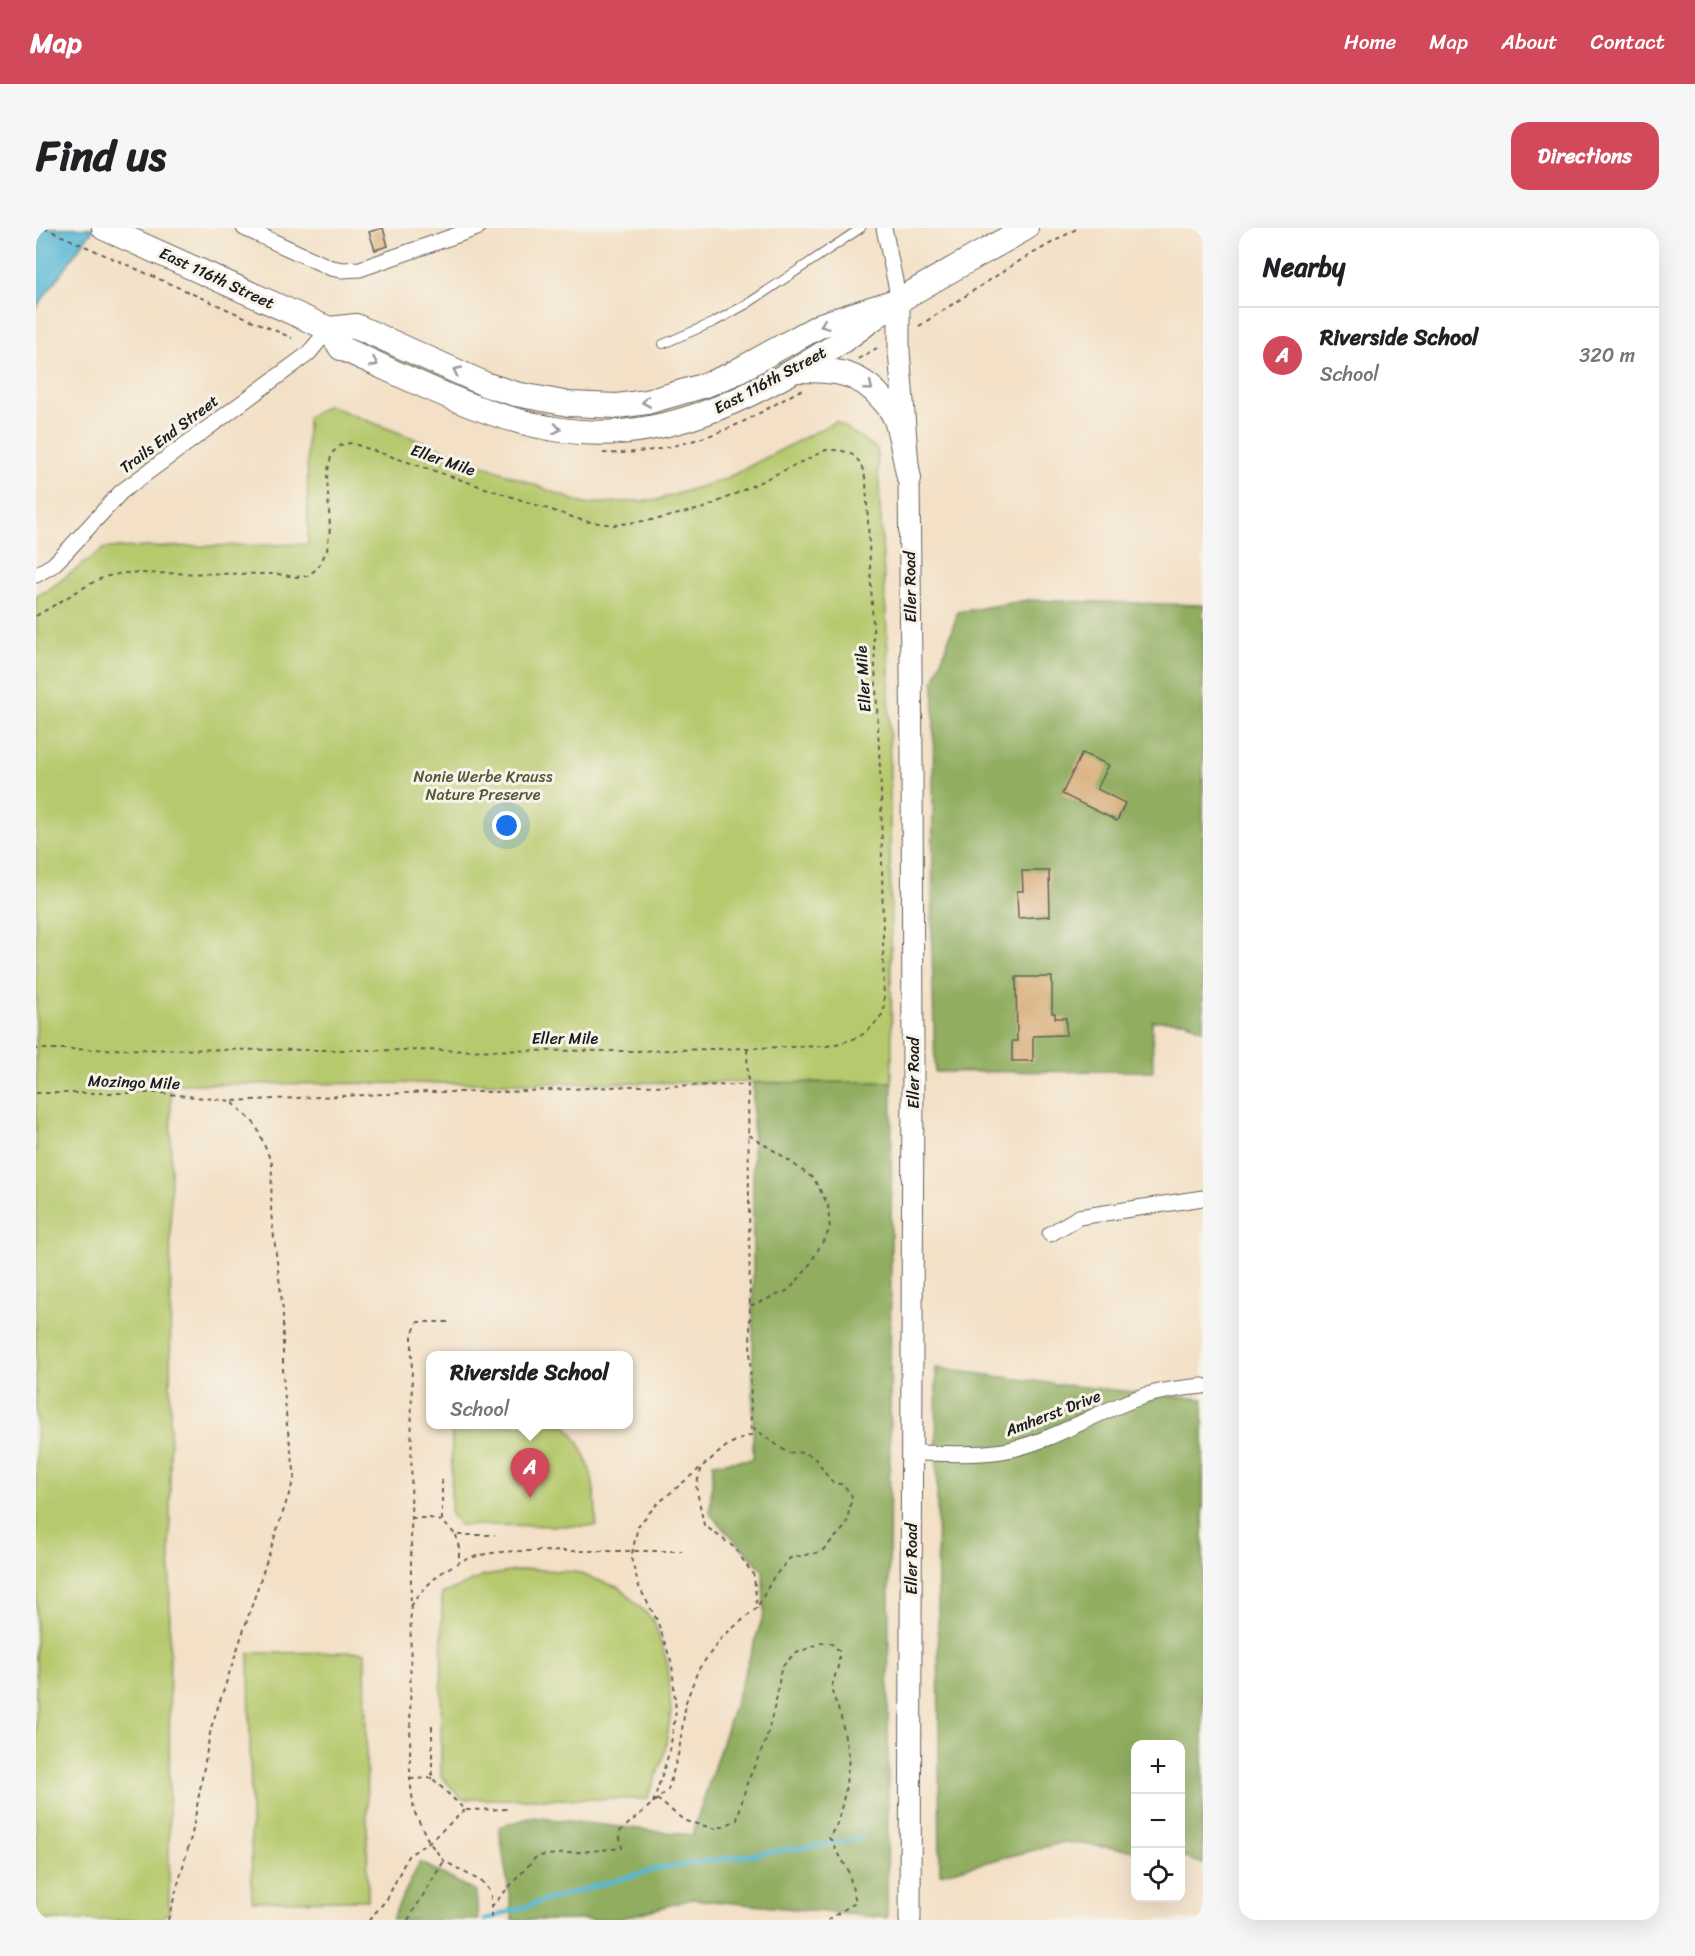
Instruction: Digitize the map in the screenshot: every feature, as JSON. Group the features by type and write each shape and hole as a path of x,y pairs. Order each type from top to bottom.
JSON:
{"main road":[{"name":"East 116th Street","path":"104,228 268,315 329,329 356,326 487,385 516,394 569,404 617,406 647,402 706,386 821,325 899,300"},
{"name":"East 116th Street","path":"329,329 341,348 500,416 562,430 590,433 656,427 679,422 724,406 794,370 834,347 899,300 1026,228"},
{"path":"794,370 836,371 857,378 873,389 887,405 896,421 909,478"}],"street":[{"path":"244,228 331,268 343,270 360,269 477,228"},
{"name":"Eller Road","path":"884,228 899,300 899,350 909,478 913,1046 910,1920"},
{"name":"Trails End Street","path":"36,575 66,552 121,492 308,354 329,329"},
{"path":"1050,1234 1079,1217 1203,1198"},
{"name":"Amherst Drive","path":"912,1453 975,1454 1009,1450 1044,1438 1143,1396 1166,1390 1203,1386"}],"lane":[{"path":"663,344 714,322 747,303 861,228"}],"path":[{"path":"44,228 268,315 292,338"},
{"path":"919,326 1016,263 1078,228"},
{"path":"857,359 877,348"},
{"name":"Eller Mile","path":"36,616 88,585 105,577 123,573 307,576 318,568 327,550 330,528 327,477 332,453 341,445 351,442 584,521 614,525 658,519 704,507 825,450 843,449 857,457 863,467 866,482 881,790 884,1012 874,1026 856,1039 827,1046 633,1051 36,1049"},
{"path":"653,1803 670,1750 676,1711 672,1664 657,1620 639,1587 630,1558 638,1526 656,1505 729,1444 751,1435 747,1048"},
{"name":"Mozingo Mile","path":"36,1093 161,1093 231,1101 428,1092 748,1085"},
{"path":"168,1920 192,1834 211,1728 295,1476 287,1425 283,1375 283,1310 271,1213 272,1164 256,1125 231,1101"},
{"path":"749,1135 814,1179 828,1205 830,1229 807,1269 789,1290 750,1306"},
{"path":"448,1322 418,1322 412,1334 410,1779 414,1811 429,1842 444,1861 484,1883 491,1894 491,1920"},
{"path":"491,1907 537,1856 622,1848 619,1832 668,1790 679,1751 686,1702 698,1670 722,1637 757,1608 773,1578 790,1558 821,1552 846,1526 852,1496 843,1484 834,1484 824,1474 815,1457 802,1451 788,1453 751,1426"},
{"path":"702,1467 696,1486 704,1525 735,1548 754,1576 757,1608"},
{"path":"442,1480 442,1521"},
{"path":"411,1518 430,1518 442,1521 456,1535 459,1562"},
{"path":"456,1535 495,1535"},
{"path":"410,1606 440,1573 459,1562 485,1554 521,1551 682,1551"},
{"path":"657,1799 685,1821 717,1829 737,1820 747,1783 766,1740 781,1668 794,1654 821,1643 831,1643 839,1651 839,1663 831,1689 841,1717 849,1758 845,1792 838,1822 830,1838"},
{"path":"432,1726 432,1778 465,1810"},
{"path":"410,1779 432,1778"},
{"path":"369,1920 387,1899 408,1856 429,1842 465,1810 511,1809"},
{"path":"830,1838 834,1843"},
{"path":"828,1920 856,1902 848,1870 830,1838"},
{"path":"408,1920 444,1861"}],"green space":[{"name":"Nonie Werbe Krauss Nature Preserve","path":"327,405 584,504 657,500 725,479 836,421 877,449 889,671 892,1082 171,1084 169,1912 158,1920 36,1920 36,596 45,592 105,548 308,544 307,418"},
{"path":"1028,600 1203,605 1203,1030 1186,1021 1152,1021 1153,1071 935,1072 932,946 934,682 958,612"},
{"path":"892,1082 887,1918 692,1899 615,1920 513,1920 499,1827 532,1817 692,1835 764,1613 763,1570 710,1514 713,1463 753,1459 753,1083"},
{"path":"936,1368 1064,1385 1203,1399 1203,1864 1185,1857 1185,1740 1131,1740 1131,1850 1065,1842 940,1874"},
{"path":"452,1429 569,1429 575,1436 591,1472 596,1526 459,1525 451,1514"},
{"path":"529,1569 575,1572 620,1588 654,1621 668,1665 671,1712 664,1756 647,1799 462,1799 441,1776 442,1594 484,1576"},
{"path":"365,1652 368,1900 252,1901 249,1653"},
{"path":"420,1862 476,1892 478,1920 391,1920"}],"water":[{"path":"36,228 94,228 36,308"}],"building":[{"path":"383,228 388,246 375,250 369,232"},
{"path":"1082,753 1109,765 1097,789 1125,803 1117,821 1062,794"},
{"path":"1022,871 1049,871 1050,916 1018,918 1017,891 1023,891"},
{"path":"1016,977 1052,977 1052,1013 1055,1013 1055,1018 1066,1018 1066,1035 1033,1036 1033,1061 1012,1061 1012,1041 1017,1041"}],"waterway":[{"path":"484,1920 660,1868 862,1839"}],"place":[{"name":"Riverside School","path":"530,1498"}]}
